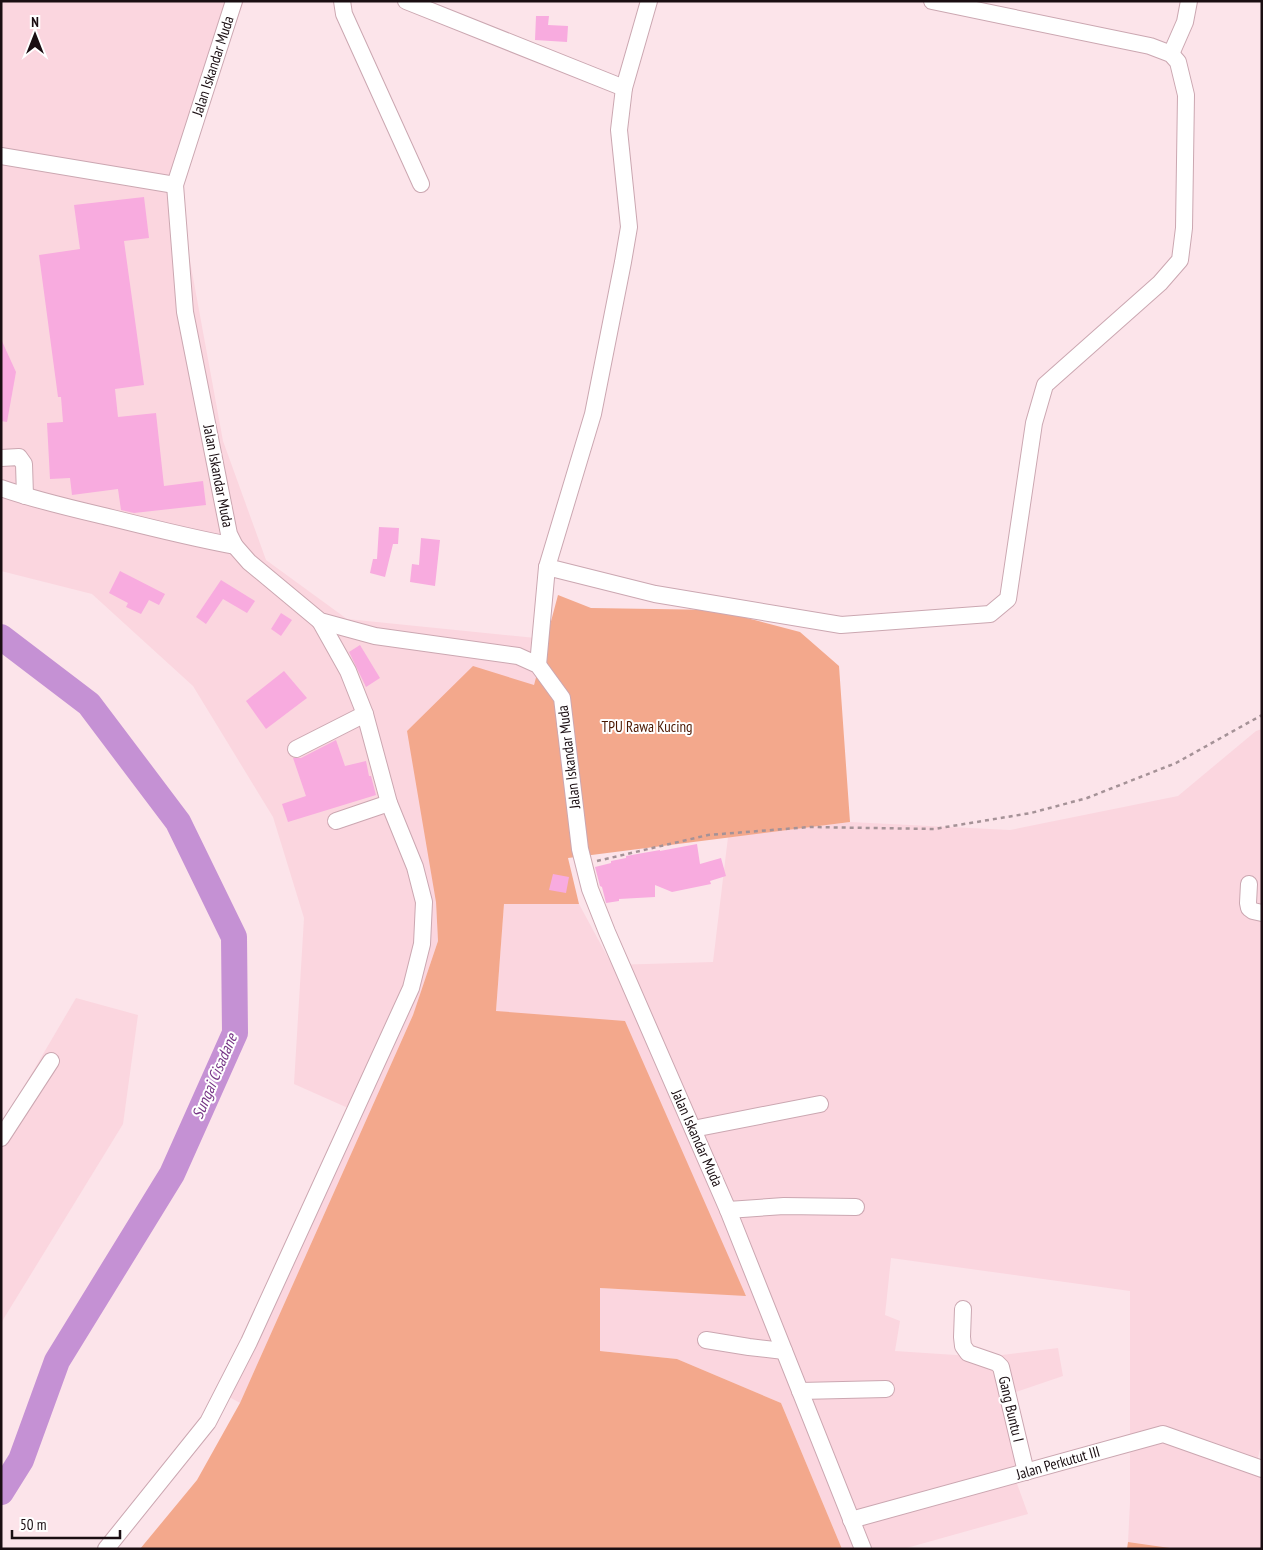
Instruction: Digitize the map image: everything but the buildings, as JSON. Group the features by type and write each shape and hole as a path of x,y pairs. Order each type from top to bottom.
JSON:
{"street":[{"name":"Jalan Iskandar Muda","path":"234,1 174,185 185,312 229,534 234,546 250,562 320,621 375,636 518,656 538,665 562,698 580,848 590,889 728,1210 862,1549"},
{"path":"342,1 344,14 421,184"},
{"path":"406,1 624,88"},
{"path":"538,665 547,567 593,414 629,227 619,130 624,88 649,1"},
{"path":"547,567 655,594 841,625 990,614 1008,599 1034,423 1046,385 1160,284 1180,260 1184,228 1186,95 1178,62 1171,54 1150,46 932,1"},
{"path":"1171,54 1185,22 1189,1"},
{"path":"1,156 174,185"},
{"path":"1,458 19,457 24,464 25,496"},
{"path":"1,488 25,496 191,538 234,546"},
{"path":"106,1549 208,1422 250,1342 411,988 422,944 424,902 416,867 389,804 365,714 348,671 320,621"},
{"path":"296,749 365,714"},
{"path":"336,821 389,804"},
{"path":"1249,884 1249,908 1262,913"},
{"path":"1,1138 51,1061"},
{"path":"693,1129 820,1104"},
{"path":"728,1210 784,1206 856,1207"},
{"name":"Gang Buntu I","path":"963,1309 963,1346 968,1353 997,1363 1001,1367 1026,1472"},
{"path":"706,1340 784,1350"},
{"path":"800,1391 886,1389"},
{"name":"Jalan Perkutut III","path":"851,1520 1163,1434 1262,1469"}],"path":[{"path":"583,863 708,836 810,827 934,829 1031,814 1087,798 1176,764 1262,715"}],"shaded area":[{"path":"1,1 244,1 177,190 223,441 266,560 347,619 546,639 534,685 436,903 438,941 413,1015 240,1403 222,1393 348,1108 294,1084 304,918 273,817 193,686 92,594 1,571"},
{"path":"1262,729 1262,1440 1256,1467 1262,1469 1262,1549 1177,1549 1128,1542 1130,1503 1130,1291 891,1258 885,1315 900,1321 895,1351 986,1357 1058,1348 1063,1376 1013,1393 1030,1473 1016,1481 1028,1514 903,1549 842,1549 781,1403 677,1359 600,1351 600,1288 746,1295 496,1011 504,903 579,904 612,965 713,962 728,837 850,822 1010,830 1178,796 1256,731"},
{"path":"76,998 138,1015 123,1124 1,1323 1,1117 5,1119"}],"green space":[{"name":"TPU Rawa Kucing","path":"558,595 591,608 717,610 800,632 839,666 850,822 568,858 579,904 504,904 496,1011 625,1021 746,1296 600,1288 600,1351 677,1359 781,1403 842,1549 140,1549 197,1480 240,1403 413,1015 438,941 436,902 407,731 473,666 534,685"},
{"path":"1128,1542 1177,1549 1127,1549"}],"waterway":[{"name":"Sungai Cisadane","path":"1,637 89,704 178,822 234,937 235,1033 172,1174 57,1361 21,1460 1,1492"}]}
